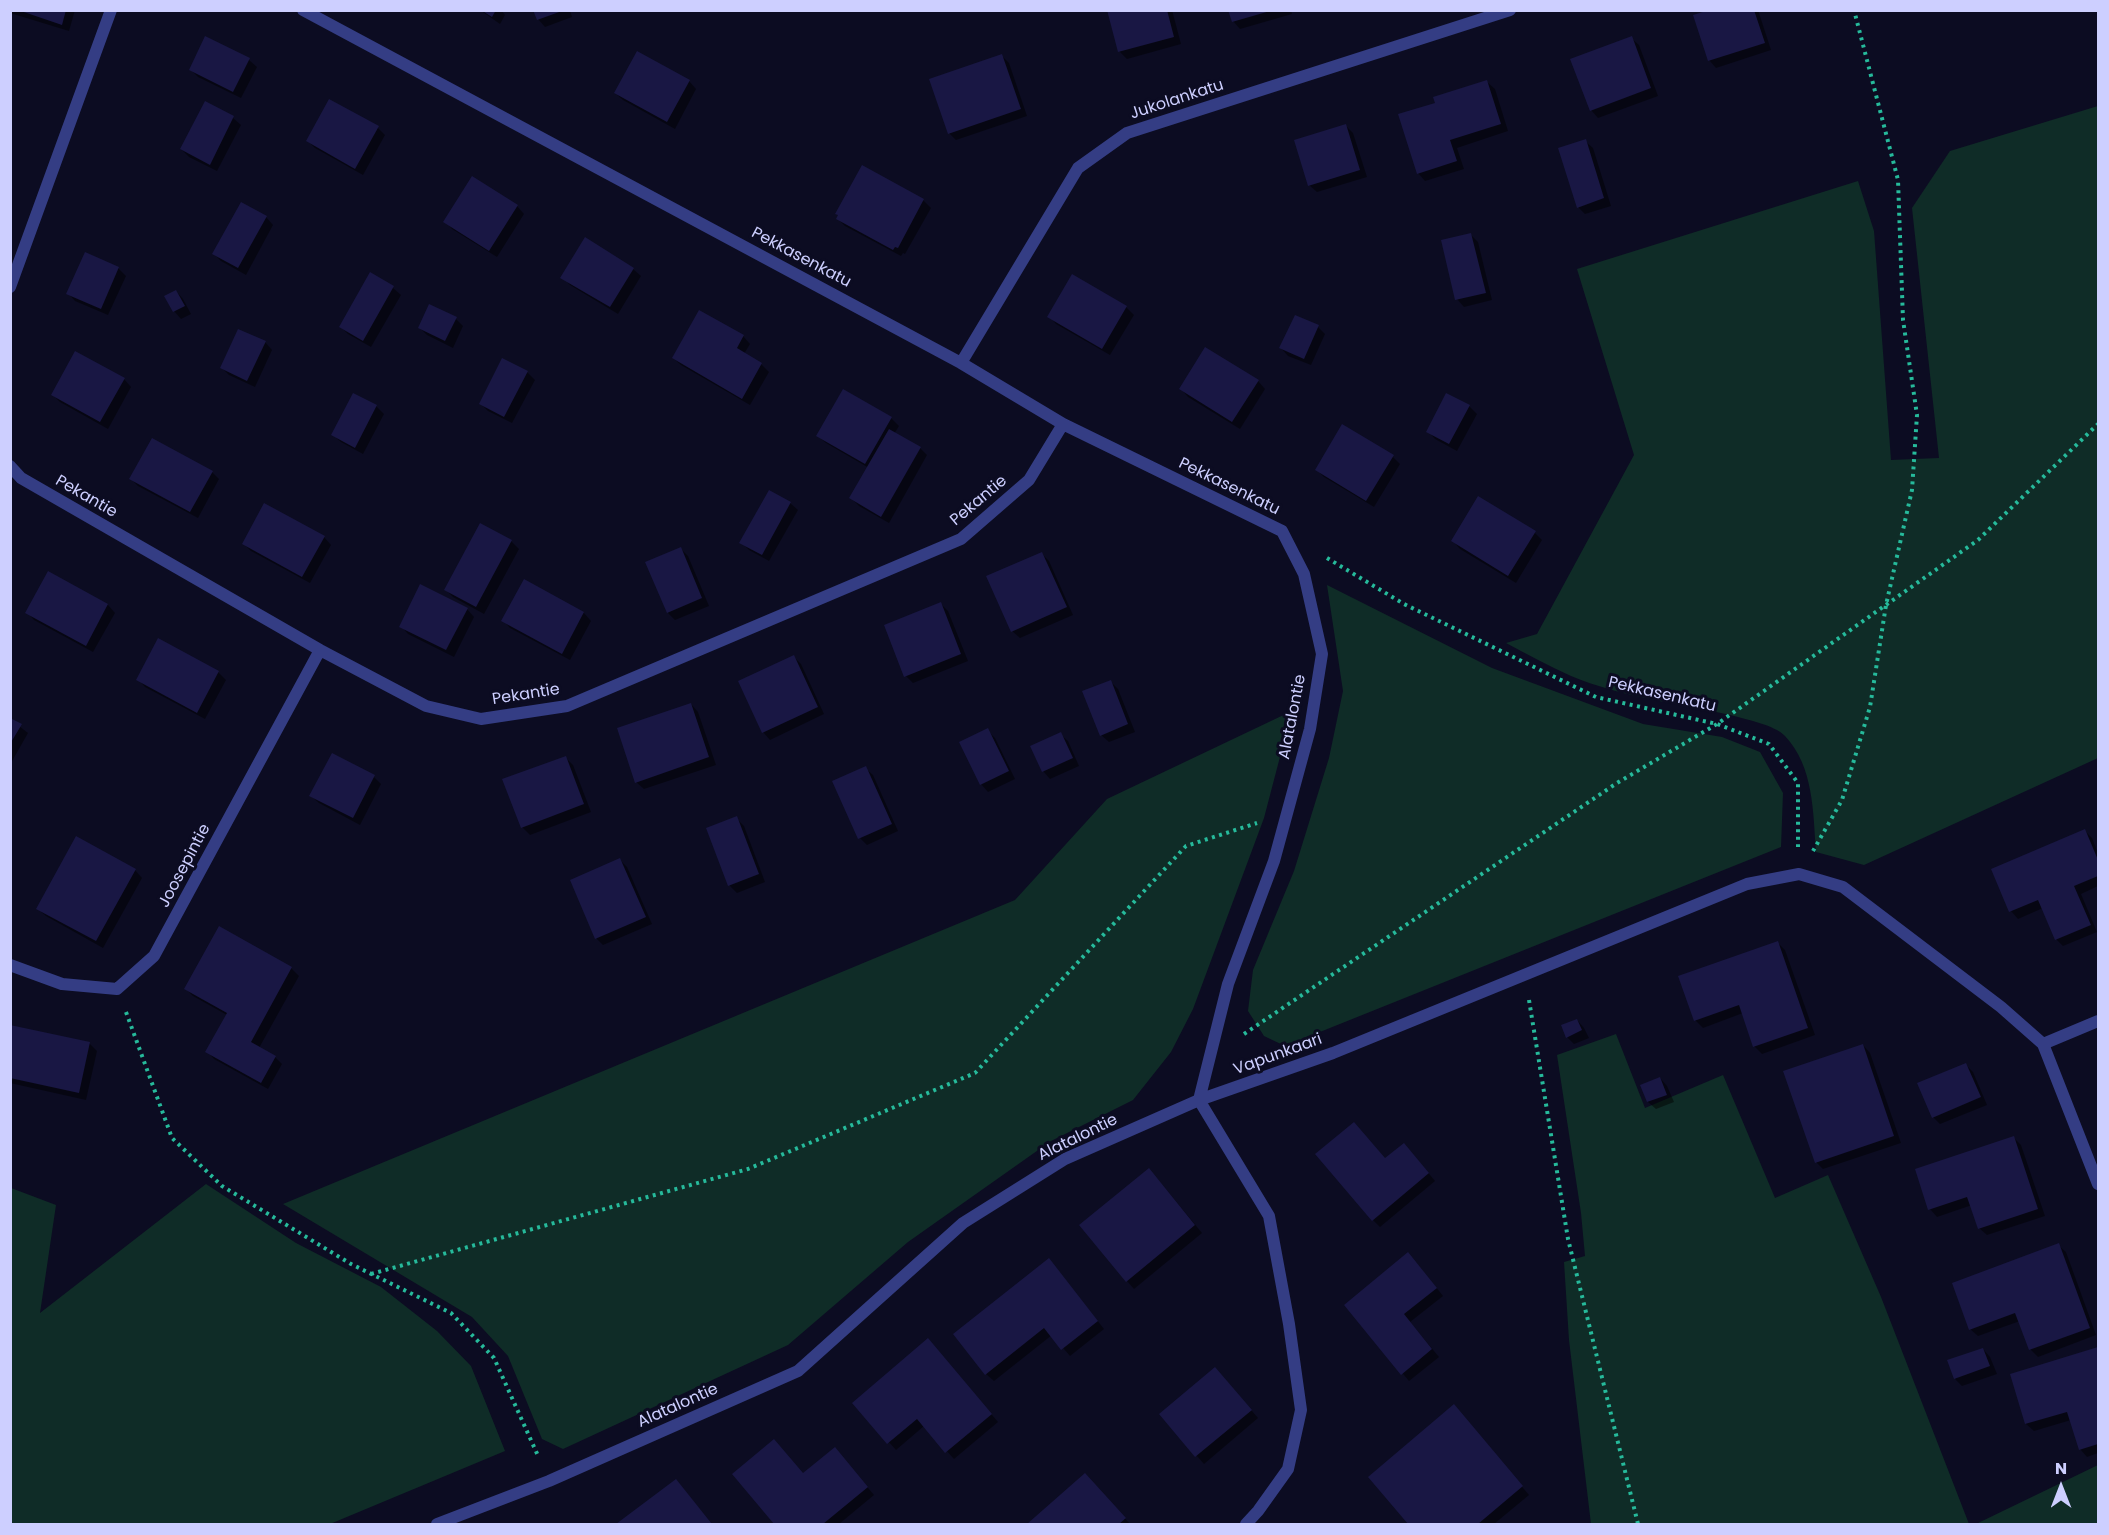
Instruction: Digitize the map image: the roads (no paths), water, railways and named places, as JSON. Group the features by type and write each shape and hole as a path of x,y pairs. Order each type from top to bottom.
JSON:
{"street":[{"path":"10,287 111,10"},
{"name":"Pekkasenkatu","path":"303,10 961,363 1063,424 1282,531"},
{"name":"Jukolankatu","path":"961,363 1078,168 1127,133 1510,10"},
{"name":"Pekantie","path":"10,466 21,478 320,650 426,706 481,718 567,706 961,539 1029,480 1063,424"},
{"name":"Alatalontie","path":"437,1524 549,1481 798,1371 963,1223 1065,1159 1199,1101 1228,984 1274,861 1310,729 1322,654 1304,574 1282,531"},
{"name":"Joosepintie","path":"10,965 62,984 117,989 154,956 320,650"},
{"name":"Vapunkaari","path":"1199,1101 1333,1053 1747,884 1798,874 1843,887 2001,1007 2043,1044"},
{"path":"2098,1021 2043,1044 2098,1184"},
{"path":"1199,1101 1269,1216 1289,1324 1301,1410 1288,1469 1246,1524"}]}
